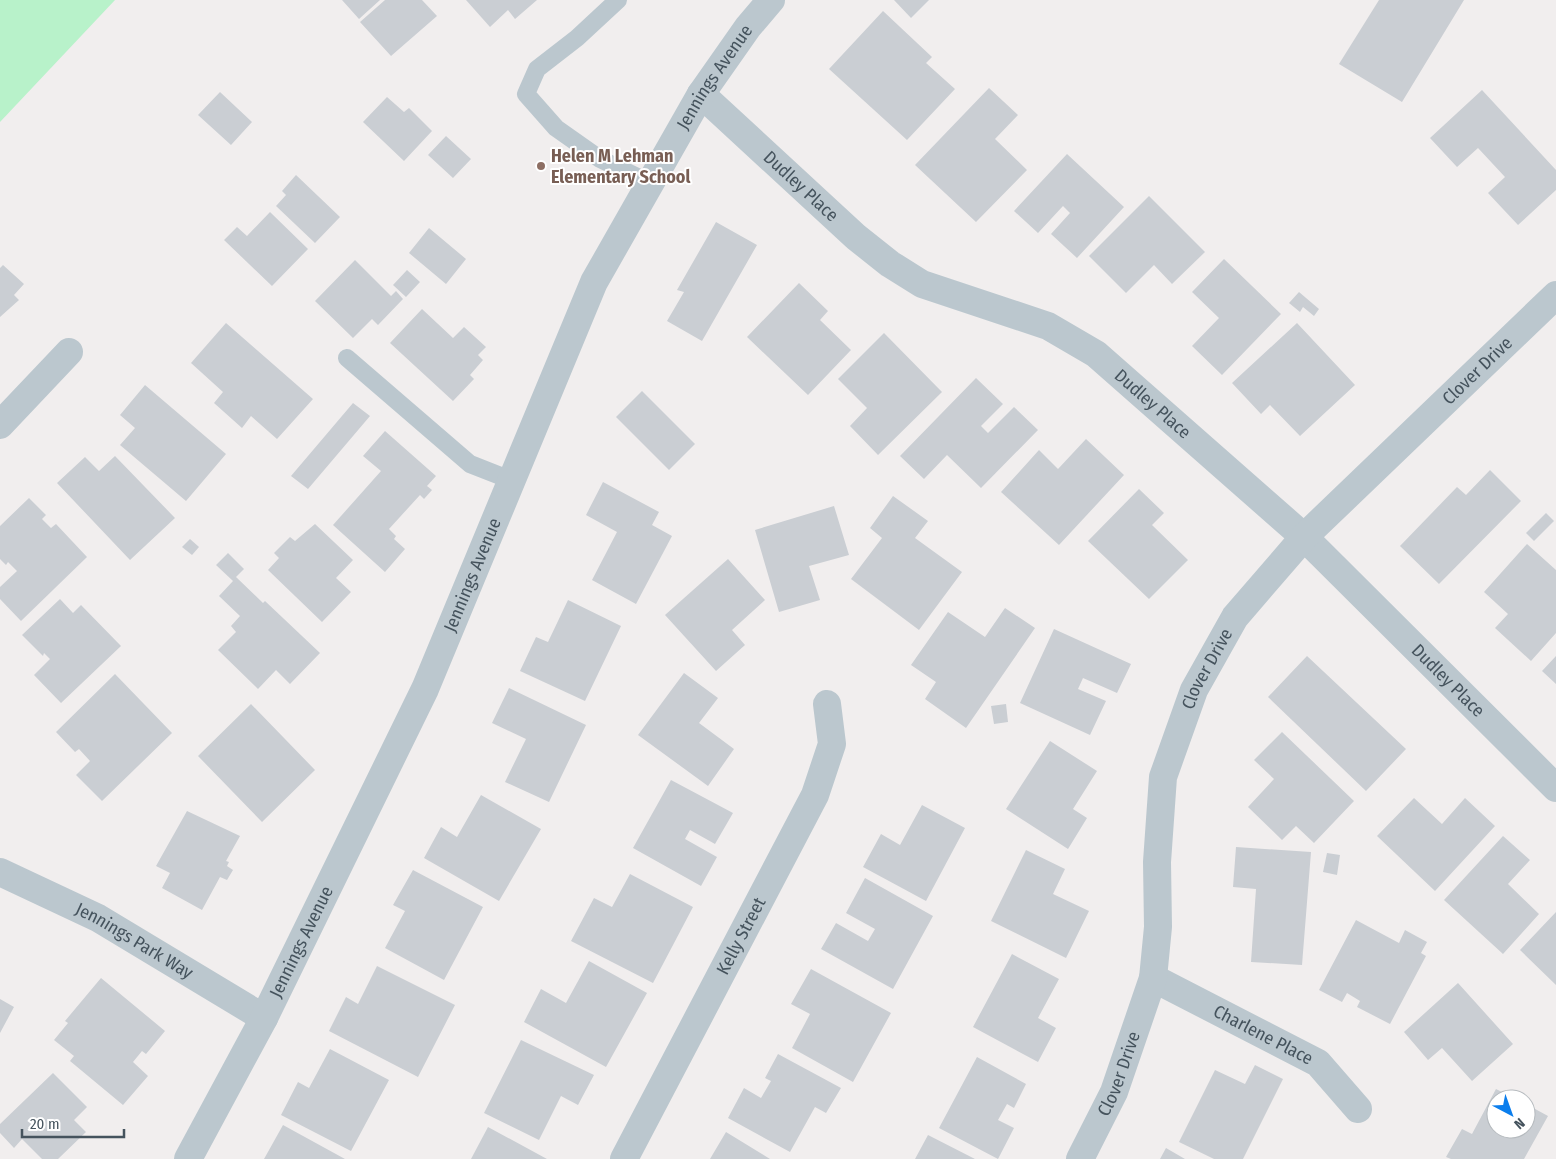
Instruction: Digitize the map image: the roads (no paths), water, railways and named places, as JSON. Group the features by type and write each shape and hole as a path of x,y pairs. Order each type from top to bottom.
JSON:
{"street":[{"name":"Jennings Avenue","path":"188,1159 264,1018 425,689 594,282 701,94 748,27 771,0"},
{"name":"Dudley Place","path":"701,94 856,238 906,274 922,284 1048,326 1096,354 1304,537 1556,788"},
{"name":"Clover Drive","path":"1080,1159 1114,1092 1153,978 1158,927 1157,862 1163,778 1194,690 1235,617 1304,537 1556,295"},
{"path":"0,425 70,352"},
{"name":"Kelly Street","path":"624,1159 815,795 832,744 827,704"},
{"name":"Jennings Park Way","path":"0,872 98,918 264,1018"},
{"name":"Charlene Place","path":"1153,978 1318,1063 1358,1109"}],"lane":[{"path":"618,0 576,38 537,69 526,94 556,128 600,158 650,183"},
{"path":"347,358 470,464 511,480"}],"place":[{"name":"Helen M Lehman Elementary School","path":"541,166"}]}
